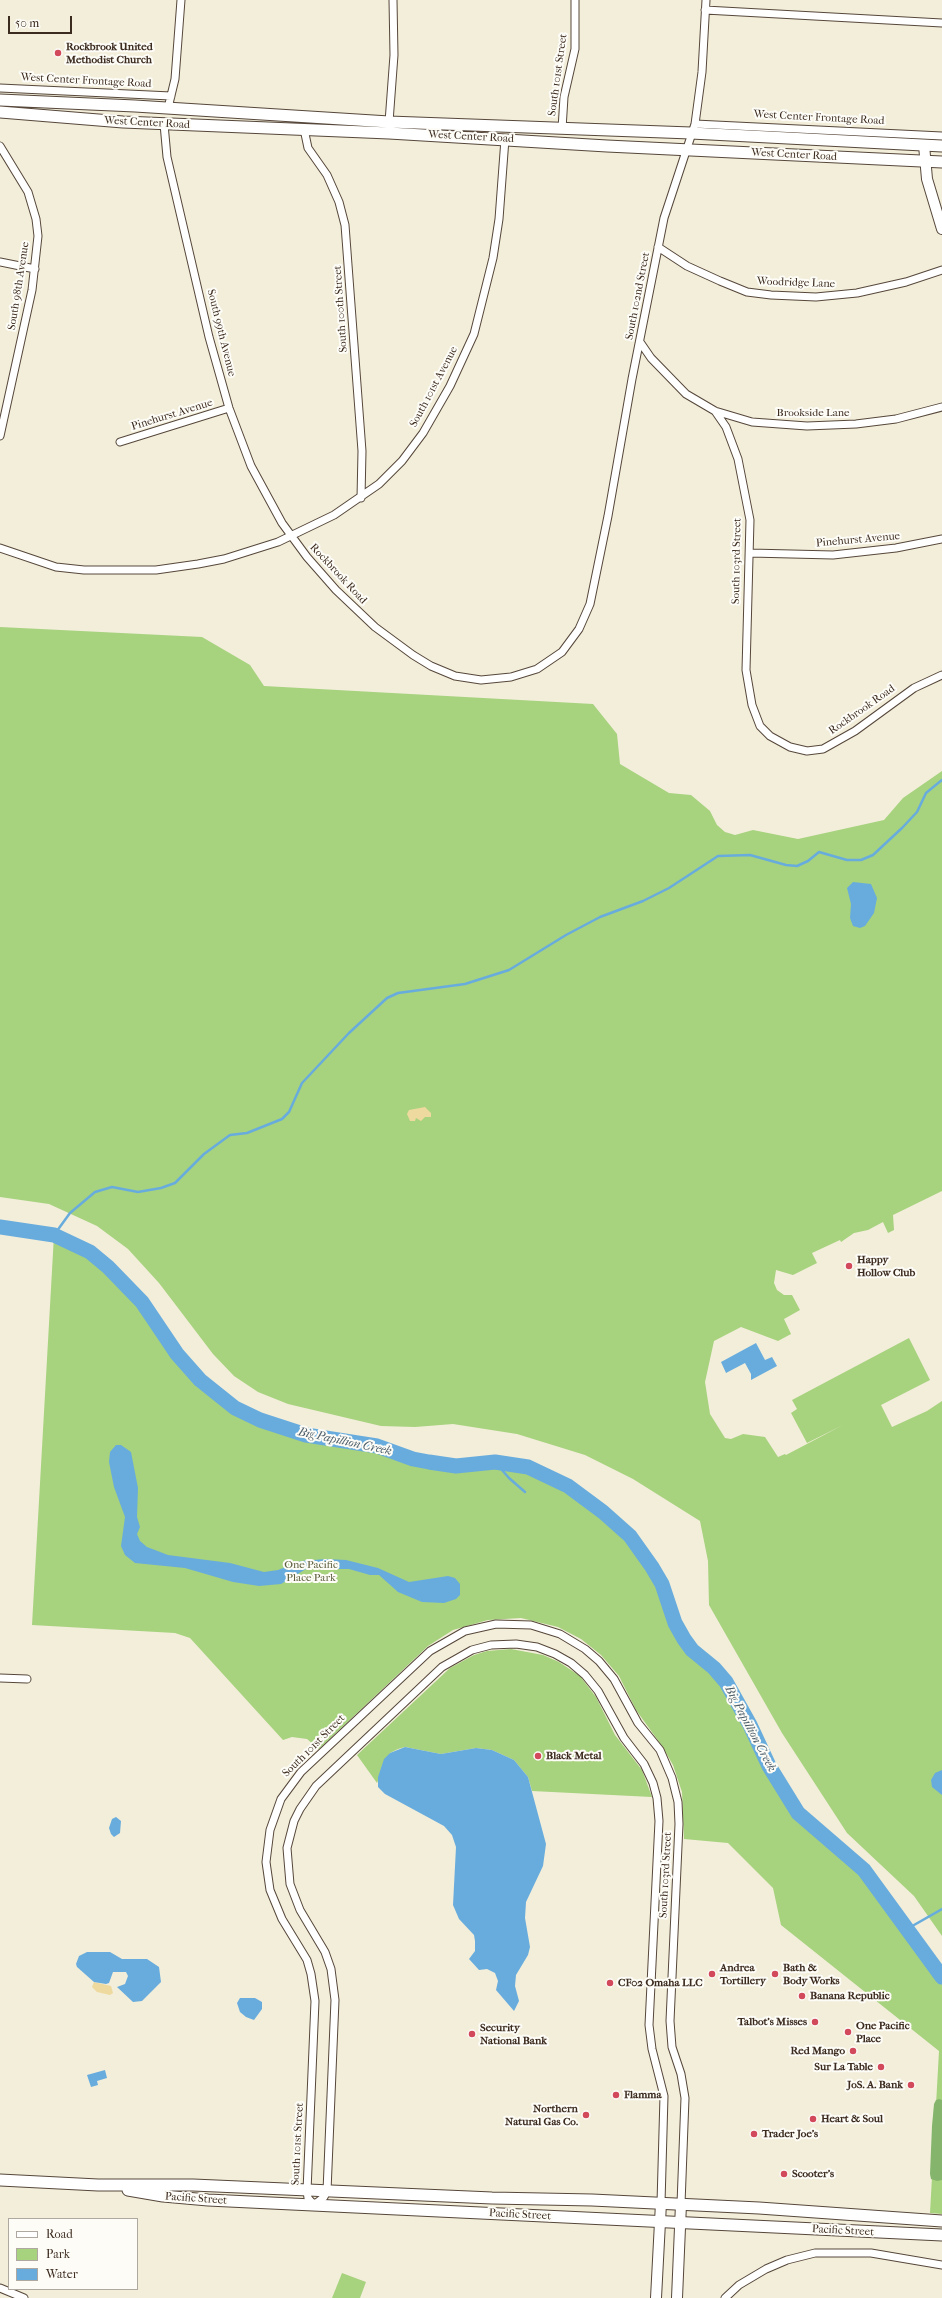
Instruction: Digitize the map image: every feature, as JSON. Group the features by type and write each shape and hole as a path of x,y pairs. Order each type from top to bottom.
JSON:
{"main road":[{"name":"West Center Road","path":"0,100 168,108 389,122 562,129 693,128 942,146"},
{"path":"164,124 168,108"},
{"name":"West Center Road","path":"0,112 164,124 304,129 942,162"},
{"path":"924,145 927,179 942,230"},
{"name":"Pacific Street","path":"0,2180 98,2185 194,2185 306,2191 661,2203 759,2208 942,2221"},
{"name":"Pacific Street","path":"98,2185 163,2196 314,2205 942,2235"},
{"path":"656,2298 661,2203"},
{"path":"677,2298 681,2204"}],"street":[{"path":"168,108 175,80 182,0"},
{"path":"389,122 394,55 394,0"},
{"name":"South 101st Street","path":"562,129 564,97 575,49 575,0"},
{"name":"South 102nd Street","path":"591,597 664,218 693,128 702,72 706,0"},
{"path":"705,10 942,23"},
{"name":"West Center Frontage Road","path":"0,88 171,96"},
{"name":"South 99th Avenue","path":"164,124 167,157 209,338 229,408 251,466 282,523 292,536"},
{"name":"West Center Frontage Road","path":"693,128 942,136"},
{"name":"South 100th Street","path":"304,129 308,148 327,175 337,196 346,225 362,451 361,498"},
{"name":"South 101st Avenue","path":"292,536 334,515 361,498 379,484 402,461 423,433 450,386 474,334 493,258 499,219 505,139"},
{"name":"South 98th Avenue","path":"0,146 19,177 32,205 38,236 35,269 10,399 0,436"},
{"name":"Woodridge Lane","path":"658,247 687,266 720,281 747,292 771,295 816,297 857,293 906,282 942,270"},
{"path":"0,262 35,269"},
{"name":"Brookside Lane","path":"640,342 651,358 678,388 715,411 752,422 807,426 877,422 942,407"},
{"name":"Pinehurst Avenue","path":"120,442 229,408"},
{"name":"South 103rd Street","path":"715,411 726,427 738,459 745,485 750,520 746,670"},
{"path":"0,548 56,567 84,570 156,570 224,559 292,536"},
{"name":"Rockbrook Road","path":"292,536 307,557 336,590 375,627 431,666 449,674 468,679 496,680 510,677 547,664 562,652 574,638 584,618 591,597"},
{"name":"Pinehurst Avenue","path":"750,553 833,555 881,550 942,540"},
{"name":"Rockbrook Road","path":"746,670 752,705 760,726 782,744 807,751 823,749 840,740 914,688 942,675"},
{"name":"South 101st Street","path":"314,2205 308,2198 306,2191 315,2001 311,1974 307,1960 282,1919 269,1884 267,1846 275,1814 284,1794 301,1772 430,1651 450,1637 476,1627 517,1624"},
{"name":"South 103rd Street","path":"517,1624 542,1628 560,1634 585,1649 599,1661 622,1691 638,1723 660,1750 675,1786 679,1824 670,2021 672,2047 681,2074 685,2098 681,2204"},
{"name":"South 103rd Street","path":"327,2191 335,2030 334,1987 325,1952 300,1910 290,1884 287,1848 294,1821 300,1809 316,1786 442,1667 472,1650 491,1645 516,1644 537,1647 555,1654 571,1663 585,1675 598,1691 624,1738 644,1764 653,1783 657,1798 659,1821 649,2026 652,2049 664,2096 661,2203"},
{"path":"0,1678 27,1679"},
{"path":"314,2205 324,2197 327,2191"},
{"path":"725,2298 739,2285 766,2269 787,2260 815,2253 871,2253 942,2265"},
{"path":"0,2288 24,2298"}],"green space":[{"name":"Happy Hollow Club","path":"0,627 202,637 250,665 264,686 593,704 617,734 620,764 669,793 691,795 710,811 717,825 725,832 735,835 753,830 798,839 884,820 903,798 942,771 942,1191 893,1215 894,1230 888,1233 883,1222 868,1230 854,1233 841,1242 840,1240 812,1253 817,1263 793,1275 776,1270 774,1283 777,1290 784,1295 792,1295 800,1310 784,1319 791,1334 778,1341 741,1327 714,1341 705,1382 710,1414 725,1438 731,1439 743,1434 765,1437 778,1457 785,1454 786,1455 843,1425 807,1443 791,1413 797,1409 792,1400 909,1338 930,1380 881,1405 892,1427 927,1411 942,1401 942,1936 914,1896 847,1833 782,1733 709,1605 708,1561 700,1521 633,1479 585,1455 517,1434 453,1424 415,1427 381,1426 288,1404 258,1392 234,1376 213,1354 159,1283 128,1249 97,1226 49,1204 0,1197"},
{"name":"One Pacific Place Park","path":"54,1235 79,1245 108,1267 142,1302 187,1366 200,1380 235,1408 282,1429 306,1435 377,1446 413,1459 456,1466 495,1462 528,1467 568,1486 630,1536 662,1584 675,1623 684,1639 692,1650 714,1668 726,1682 750,1725 769,1766 798,1813 864,1870 942,1977 942,2214 930,2213 939,2051 781,1925 773,1888 728,1843 684,1839 682,1792 673,1765 662,1746 636,1710 619,1676 601,1655 581,1639 558,1627 521,1618 488,1620 453,1630 428,1646 319,1749 307,1739 292,1737 283,1740 190,1638 175,1633 32,1625"},
{"path":"511,1649 543,1655 559,1662 580,1676 596,1697 615,1735 642,1770 652,1797 532,1791 528,1777 514,1760 492,1750 476,1748 441,1754 405,1747 398,1749 390,1753 377,1783 357,1755 450,1668 474,1655 487,1651"},
{"path":"936,2100 942,2100 942,2180 937,2181 931,2179 930,2174 934,2104"},
{"path":"342,2273 366,2282 360,2298 332,2298"}],"sand":[{"path":"425,1107 431,1113 431,1117 425,1117 421,1121 416,1118 415,1121 410,1121 407,1114 409,1110"},
{"path":"94,1982 111,1986 113,1993 110,1995 97,1992 92,1987"}],"water":[{"path":"853,882 871,884 877,898 874,913 865,926 860,928 853,926 850,918 851,904 847,888"},
{"path":"756,1343 765,1360 772,1357 777,1366 751,1380 751,1374 745,1363 726,1373 721,1362"},
{"path":"116,1445 121,1445 131,1452 138,1488 137,1517 140,1527 137,1534 140,1541 147,1547 168,1555 230,1563 264,1572 278,1570 301,1561 326,1559 346,1560 378,1568 409,1582 448,1576 455,1578 460,1584 460,1595 456,1599 444,1603 422,1602 398,1592 379,1575 370,1575 349,1569 306,1569 281,1584 259,1586 233,1582 185,1568 135,1563 125,1555 121,1546 125,1517 114,1487 109,1462 110,1452"},
{"path":"405,1747 441,1754 476,1748 492,1750 514,1760 528,1777 546,1844 543,1866 526,1902 525,1918 530,1947 528,1955 516,1975 515,1986 519,2001 514,2011 496,1990 498,1981 495,1973 487,1969 479,1970 469,1959 475,1951 474,1935 459,1919 453,1905 456,1847 452,1835 444,1826 385,1794 378,1787 378,1777 384,1759 390,1753"},
{"path":"942,1770 942,1795 932,1787 931,1780 935,1773"},
{"path":"116,1817 121,1821 120,1833 114,1837 109,1828 112,1819"},
{"path":"87,1952 110,1952 122,1959 147,1959 159,1967 161,1982 142,2001 133,2002 117,1987 125,1984 128,1976 126,1972 113,1972 109,1983 106,1984 94,1982 77,1967 76,1964 79,1956"},
{"path":"240,1998 255,1998 262,2002 262,2009 254,2020 246,2017 240,2012 237,2003"},
{"path":"105,2070 107,2078 97,2081 98,2085 91,2087 87,2075"}],"waterway":[{"path":"54,1235 70,1213 95,1192 112,1187 138,1192 161,1188 175,1183 204,1154 230,1135 247,1133 282,1119 289,1112 302,1083 349,1033 387,998 398,993 465,984 509,970 566,935 600,917 643,901 669,888 718,856 750,855 786,865 797,866 808,861 819,852 847,860 861,860 873,855 902,828 917,812 926,793 942,780"},
{"name":"Big Papillion Creek","path":"0,1227 54,1235 90,1252 108,1267 142,1302 177,1354 200,1380 235,1408 260,1420 306,1435 377,1446 413,1459 429,1462 456,1466 495,1462 528,1467 568,1486 603,1512 630,1536 652,1567 662,1584 675,1623 684,1639 692,1650 714,1668 726,1682 750,1725 769,1766 798,1813 864,1870 942,1977"},
{"path":"495,1462 509,1478 525,1492"},
{"path":"907,1929 942,1909"}],"place":[{"name":"Rockbrook United Methodist Church","path":"58,53"},
{"name":"Happy Hollow Club","path":"849,1266"},
{"name":"Black Metal","path":"538,1756"},
{"name":"Andrea Tortillery","path":"712,1974"},
{"name":"Bath & Body Works","path":"775,1974"},
{"name":"CF02 Omaha LLC","path":"610,1983"},
{"name":"Banana Republic","path":"802,1996"},
{"name":"Talbot's Misses","path":"815,2022"},
{"name":"One Pacific Place","path":"848,2032"},
{"name":"Security National Bank","path":"472,2034"},
{"name":"Red Mango","path":"853,2051"},
{"name":"Sur La Table","path":"881,2067"},
{"name":"JoS. A. Bank","path":"911,2085"},
{"name":"Flamma","path":"616,2095"},
{"name":"Northern Natural Gas Co.","path":"586,2115"},
{"name":"Heart & Soul","path":"813,2119"},
{"name":"Trader Joe's","path":"754,2134"},
{"name":"Scooter's","path":"784,2174"}]}
